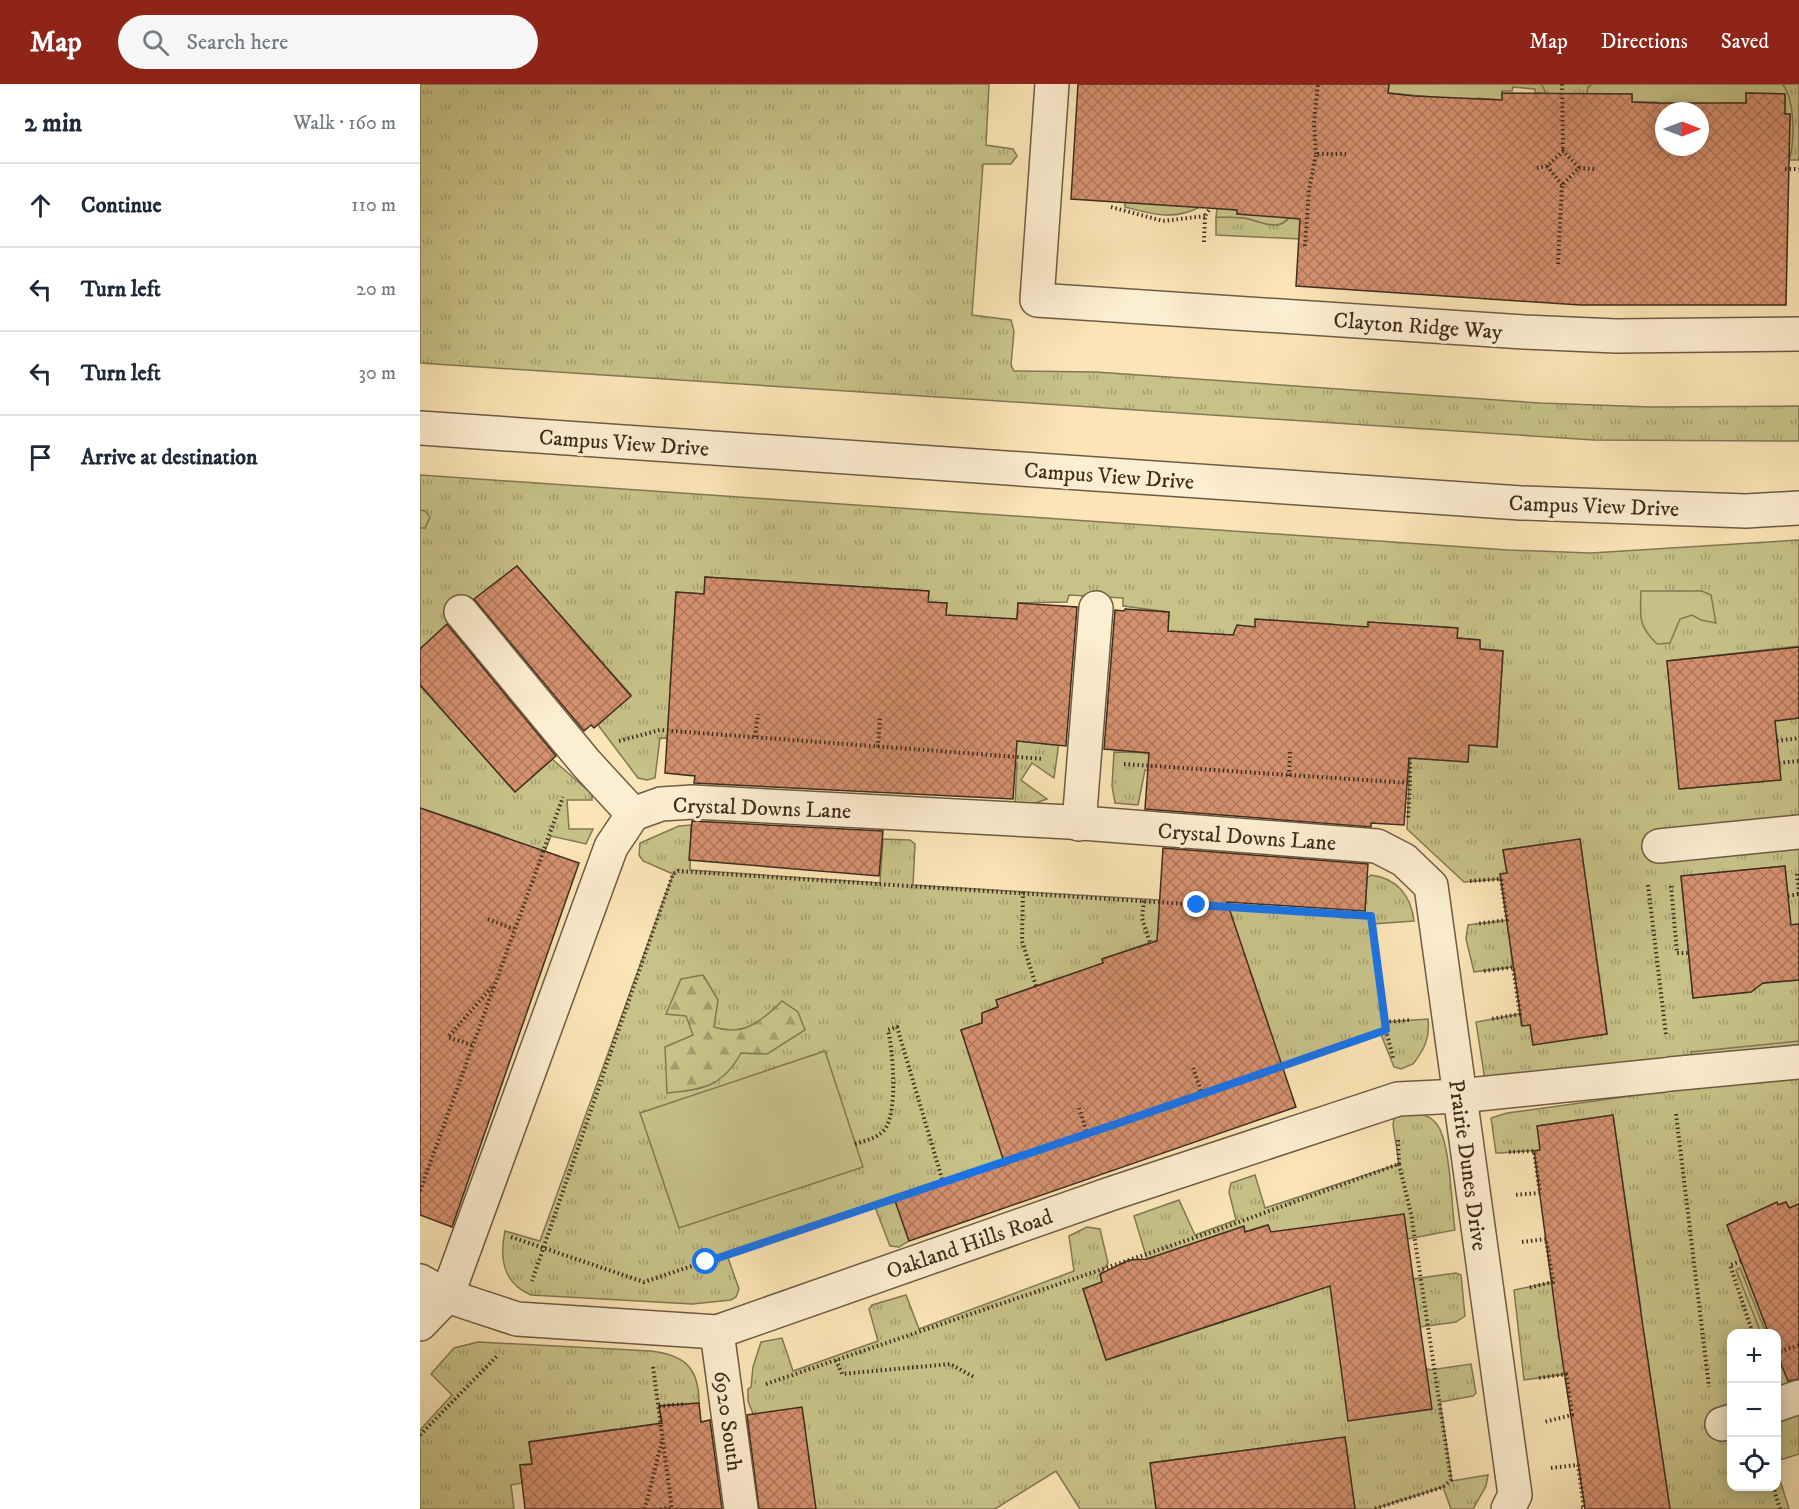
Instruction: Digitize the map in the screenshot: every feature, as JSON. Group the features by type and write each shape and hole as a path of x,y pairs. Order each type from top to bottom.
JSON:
{"street":[{"name":"Clayton Ridge Way","path":"1052,84 1037,300 1616,336 1799,334"},
{"name":"Campus View Drive","path":"420,428 1521,503 1746,511 1799,508"},
{"path":"1079,824 1096,608"},
{"path":"420,1324 611,847 633,814 586,763 461,612"},
{"name":"Crystal Downs Lane","path":"633,814 661,804 693,802 1079,824 1377,846"},
{"path":"1664,855 1799,832"},
{"name":"Prairie Dunes Drive","path":"1377,846 1404,860 1431,886 1473,1094 1515,1495 1508,1509"},
{"name":"Oakland Hills Road","path":"433,1288 517,1319 649,1330 717,1332 1060,1211 1398,1099 1473,1094 1799,1062"},
{"name":"6920 South","path":"717,1332 741,1509"},
{"path":"1781,1403 1799,1397"}],"path":[{"path":"1305,246 1309,190 1316,154 1314,123 1318,84"},
{"path":"1562,84 1563,151 1579,168 1594,169"},
{"path":"1537,168 1547,166 1563,151"},
{"path":"1316,154 1346,154"},
{"path":"1547,166 1562,185 1558,264"},
{"path":"1562,185 1579,168"},
{"path":"1785,169 1799,169"},
{"path":"1111,207 1163,221 1205,216"},
{"path":"1204,242 1205,216 1210,208"},
{"path":"755,737 758,714"},
{"path":"878,747 880,717"},
{"path":"610,744 660,730 1054,760"},
{"path":"1777,741 1799,738"},
{"path":"1289,776 1290,751"},
{"path":"1410,758 1410,783"},
{"path":"1779,763 1799,761"},
{"path":"420,1191 566,788"},
{"path":"1664,855 1677,953 1689,953"},
{"path":"1664,855 1646,869 1667,1075 1714,1422 1727,1422"},
{"path":"529,1290 673,874 678,871 743,873 1371,916 1386,1030 1396,1069"},
{"path":"1023,892 1022,940 1036,986"},
{"path":"1788,896 1799,894"},
{"path":"1144,901 1143,925 1150,943"},
{"path":"488,919 514,929"},
{"path":"472,1045 448,1037 494,984"},
{"path":"855,1144 868,1141 886,1128 891,1107 892,1076 892,1049 888,1030 897,1027 943,1182"},
{"path":"507,1236 644,1282 1386,1030"},
{"path":"1193,1068 1202,1094"},
{"path":"1079,1108 1087,1133"},
{"path":"1505,1152 1534,1151 1540,1193 1508,1196"},
{"path":"762,1386 1236,1223 1399,1164 1411,1215 1451,1480 1443,1487 1374,1509"},
{"path":"1521,1243 1546,1239 1552,1282 1523,1288"},
{"path":"1741,1261 1730,1265 1752,1329"},
{"path":"1781,1351 1799,1345"},
{"path":"420,1435 498,1356"},
{"path":"652,1356 672,1508 660,1509"},
{"path":"836,1360 842,1374 950,1364 974,1377"},
{"path":"1530,1379 1566,1374 1572,1415 1537,1424"},
{"path":"659,1406 687,1404"},
{"path":"645,1509 662,1437"},
{"path":"1544,1469 1578,1465 1584,1508 1578,1509"},
{"path":"1775,1491 1780,1509"}],"green space":[{"path":"420,84 989,84 986,145 1013,149 1017,156 1011,164 983,164 972,315 1011,320 1014,331 1011,365 1014,371 1096,372 1540,403 1651,407 1799,406 1799,441 1594,440 420,363"},
{"path":"1314,84 1300,239 1216,235 1216,217 1249,219 1277,225 1291,215"},
{"path":"1389,84 1541,84 1545,91 1545,98 1540,113 1541,93 1535,93 1535,89 1513,87 1512,91 1502,91 1502,100 1477,98 1477,101 1388,93"},
{"path":"1541,84 1593,84 1587,93 1585,102 1546,133"},
{"path":"1593,84 1782,84 1792,109 1792,143 1789,160 1790,115 1785,114 1785,94 1746,93 1746,103 1721,103 1720,106 1709,106 1709,102 1632,102 1632,94 1595,94 1585,103 1588,87"},
{"path":"1782,84 1799,84 1799,160 1789,160 1792,142 1791,110"},
{"path":"1125,175 1200,207 1181,214 1162,215 1125,207"},
{"path":"1217,208 1237,210 1237,214 1291,215 1282,223 1272,225 1245,218 1216,217"},
{"path":"420,475 1508,550 1591,553 1799,540 1799,646 1667,661 1680,789 1780,780 1774,720 1799,718 1799,924 1790,925 1785,866 1681,877 1693,998 1751,992 1754,984 1799,980 1799,1204 1789,1208 1786,1202 1727,1225 1767,1329 1727,1329 1727,1491 1781,1491 1781,1483 1789,1509 1670,1509 1644,1334 1569,1345 1566,1374 1524,1380 1514,1290 1553,1282 1641,1310 1613,1115 1538,1126 1540,1150 1500,1153 1496,1153 1491,1118 1507,1113 1660,1092 1487,1093 1476,1022 1520,1014 1521,1025 1530,1025 1533,1045 1607,1033 1580,839 1503,850 1507,873 1501,879 1464,882 1407,829 1410,758 1468,762 1469,745 1497,747 1503,651 1480,649 1480,640 1457,638 1457,628 1368,622 1367,634 1332,624 1256,619 1255,627 1237,626 1233,635 1211,634 1205,722 1289,778 1145,770 1138,805 1115,803 1112,786 1114,752 1160,753 1169,612 1123,606 1123,598 1069,595 1067,602 1018,603 1010,740 1054,745 1059,742 1054,778 1032,763 1021,780 1047,799 1033,804 1015,804 1017,763 881,754 946,615 947,603 928,602 929,591 705,577 704,594 676,592 670,688 694,689 753,743 660,738 655,778 647,780 638,778 598,725 631,695 517,566 478,596 420,649"},
{"path":"420,510 425,511 430,517 425,528 420,528"},
{"path":"1641,591 1702,591 1711,595 1716,623 1701,620 1692,615 1680,619 1670,643 1657,644 1643,626 1640,608"},
{"path":"420,685 515,792 552,759 592,794 592,800 567,800 569,829 593,829 586,844 551,836 514,929 491,862 500,835 420,808"},
{"path":"691,825 690,870 880,883 883,839 910,840 915,844 913,885 1258,906 1362,915 1365,911 1367,878 1371,875 1380,877 1395,884 1406,896 1414,921 1372,924 1385,1022 1428,1019 1426,1043 1413,1064 1401,1069 1394,1067 1380,1032 1236,1083 1268,1024 1252,976 1186,930 1102,959 1106,971 1079,974 1037,986 982,1013 982,1023 961,1030 973,1064 1087,1133 895,1198 909,1241 899,1247 890,1246 875,1207 727,1255 739,1289 736,1297 731,1300 692,1304 531,1295 514,1284 505,1269 503,1241 505,1231 540,1241 673,874 643,861 639,855 640,843 679,826"},
{"path":"1507,920 1513,967 1474,972 1466,939 1468,925"},
{"path":"703,975 718,1000 714,1027 734,1030 751,1025 767,1015 782,1001 798,1012 805,1030 767,1054 741,1053 727,1073 711,1084 701,1088 667,1093 665,1047 693,1035 686,1016 666,1014 681,979"},
{"path":"1799,1041 1799,1050 1692,1060 1691,1052"},
{"path":"825,1051 863,1167 679,1228 640,1113"},
{"path":"1408,1114 1428,1117 1440,1129 1447,1155 1455,1230 1407,1239 1404,1214 1328,1225 1358,1419 1431,1409 1426,1368 1430,1370 1471,1364 1476,1393 1473,1396 1440,1402 1452,1481 1488,1475 1486,1486 1473,1509 1451,1509 1443,1487 1374,1509 1355,1509 1345,1437 1151,1463 1156,1509 1080,1509 1056,1471 995,1509 816,1509 753,1414 748,1401 748,1389 751,1387 753,1367 761,1342 782,1338 793,1371 878,1341 869,1309 872,1305 906,1295 919,1329 1074,1271 1069,1236 1087,1227 1100,1229 1108,1263 1100,1275 1102,1283 1083,1289 1106,1360 1292,1299 1268,1225 1245,1232 1244,1227 1147,1259 1134,1216 1179,1200 1195,1235 1236,1220 1229,1192 1231,1183 1255,1175 1265,1208 1399,1164 1394,1118"},
{"path":"1740,1268 1764,1329 1759,1329 1736,1270"},
{"path":"1456,1273 1461,1275 1465,1316 1456,1322 1420,1327 1413,1279"},
{"path":"1799,1340 1799,1454 1781,1460 1781,1383 1781,1346"},
{"path":"478,1342 651,1351 673,1356 688,1365 696,1381 699,1403 659,1406 672,1508 660,1509 616,1429 529,1442 532,1464 520,1465 522,1483 511,1485 514,1509 420,1509 420,1430 452,1395 431,1374 454,1348"}],"building":[{"path":"1078,84 1389,84 1388,93 1502,100 1502,93 1632,94 1632,102 1655,103 1655,156 1709,156 1709,103 1746,103 1746,93 1785,94 1785,114 1790,114 1786,305 1580,305 1296,286 1300,219 1237,214 1237,210 1071,199"},
{"path":"517,566 631,696 594,728 591,725 584,731 474,599"},
{"path":"705,577 929,591 928,602 947,603 946,615 1017,619 1018,603 1077,607 1066,746 1017,741 1013,799 694,783 695,776 665,773 676,592 704,594"},
{"path":"1125,609 1169,612 1168,631 1233,635 1237,625 1255,627 1255,619 1368,627 1368,622 1458,628 1457,638 1480,640 1480,649 1503,651 1497,747 1469,745 1468,762 1409,758 1404,825 1371,823 1371,827 1145,809 1149,753 1104,749 1115,610 1124,611"},
{"path":"447,624 556,756 515,792 420,685 420,649"},
{"path":"1799,647 1799,718 1775,721 1781,780 1679,789 1667,661"},
{"path":"420,808 579,863 452,1227 420,1215"},
{"path":"692,821 883,831 879,876 689,860"},
{"path":"1580,839 1607,1034 1533,1045 1530,1025 1522,1026 1500,874 1507,873 1503,850"},
{"path":"1163,848 1368,864 1365,911 1227,902 1296,1107 909,1241 894,1198 1005,1165 961,1030 982,1023 982,1013 998,1007 996,1000 1103,963 1102,959 1157,941"},
{"path":"1785,866 1791,925 1799,924 1799,980 1763,983 1751,992 1693,998 1681,876"},
{"path":"1613,1115 1670,1509 1585,1509 1558,1331 1534,1151 1540,1150 1537,1126"},
{"path":"1777,1202 1778,1205 1786,1202 1789,1208 1799,1204 1799,1379 1788,1381 1781,1364 1781,1329 1767,1329 1727,1225"},
{"path":"1404,1214 1432,1409 1348,1421 1330,1286 1106,1360 1083,1289 1102,1282 1100,1274 1129,1260 1147,1259 1244,1226 1245,1232 1268,1225 1271,1232"},
{"path":"699,1403 701,1422 710,1420 722,1509 525,1509 520,1465 532,1464 529,1442 662,1423 659,1406"},
{"path":"802,1407 816,1509 759,1509 747,1415"},
{"path":"1345,1437 1355,1509 1156,1509 1150,1463"}],"route":[{"path":"706,1262 1014,1159 1386,1030 1371,916 1197,905"}]}
